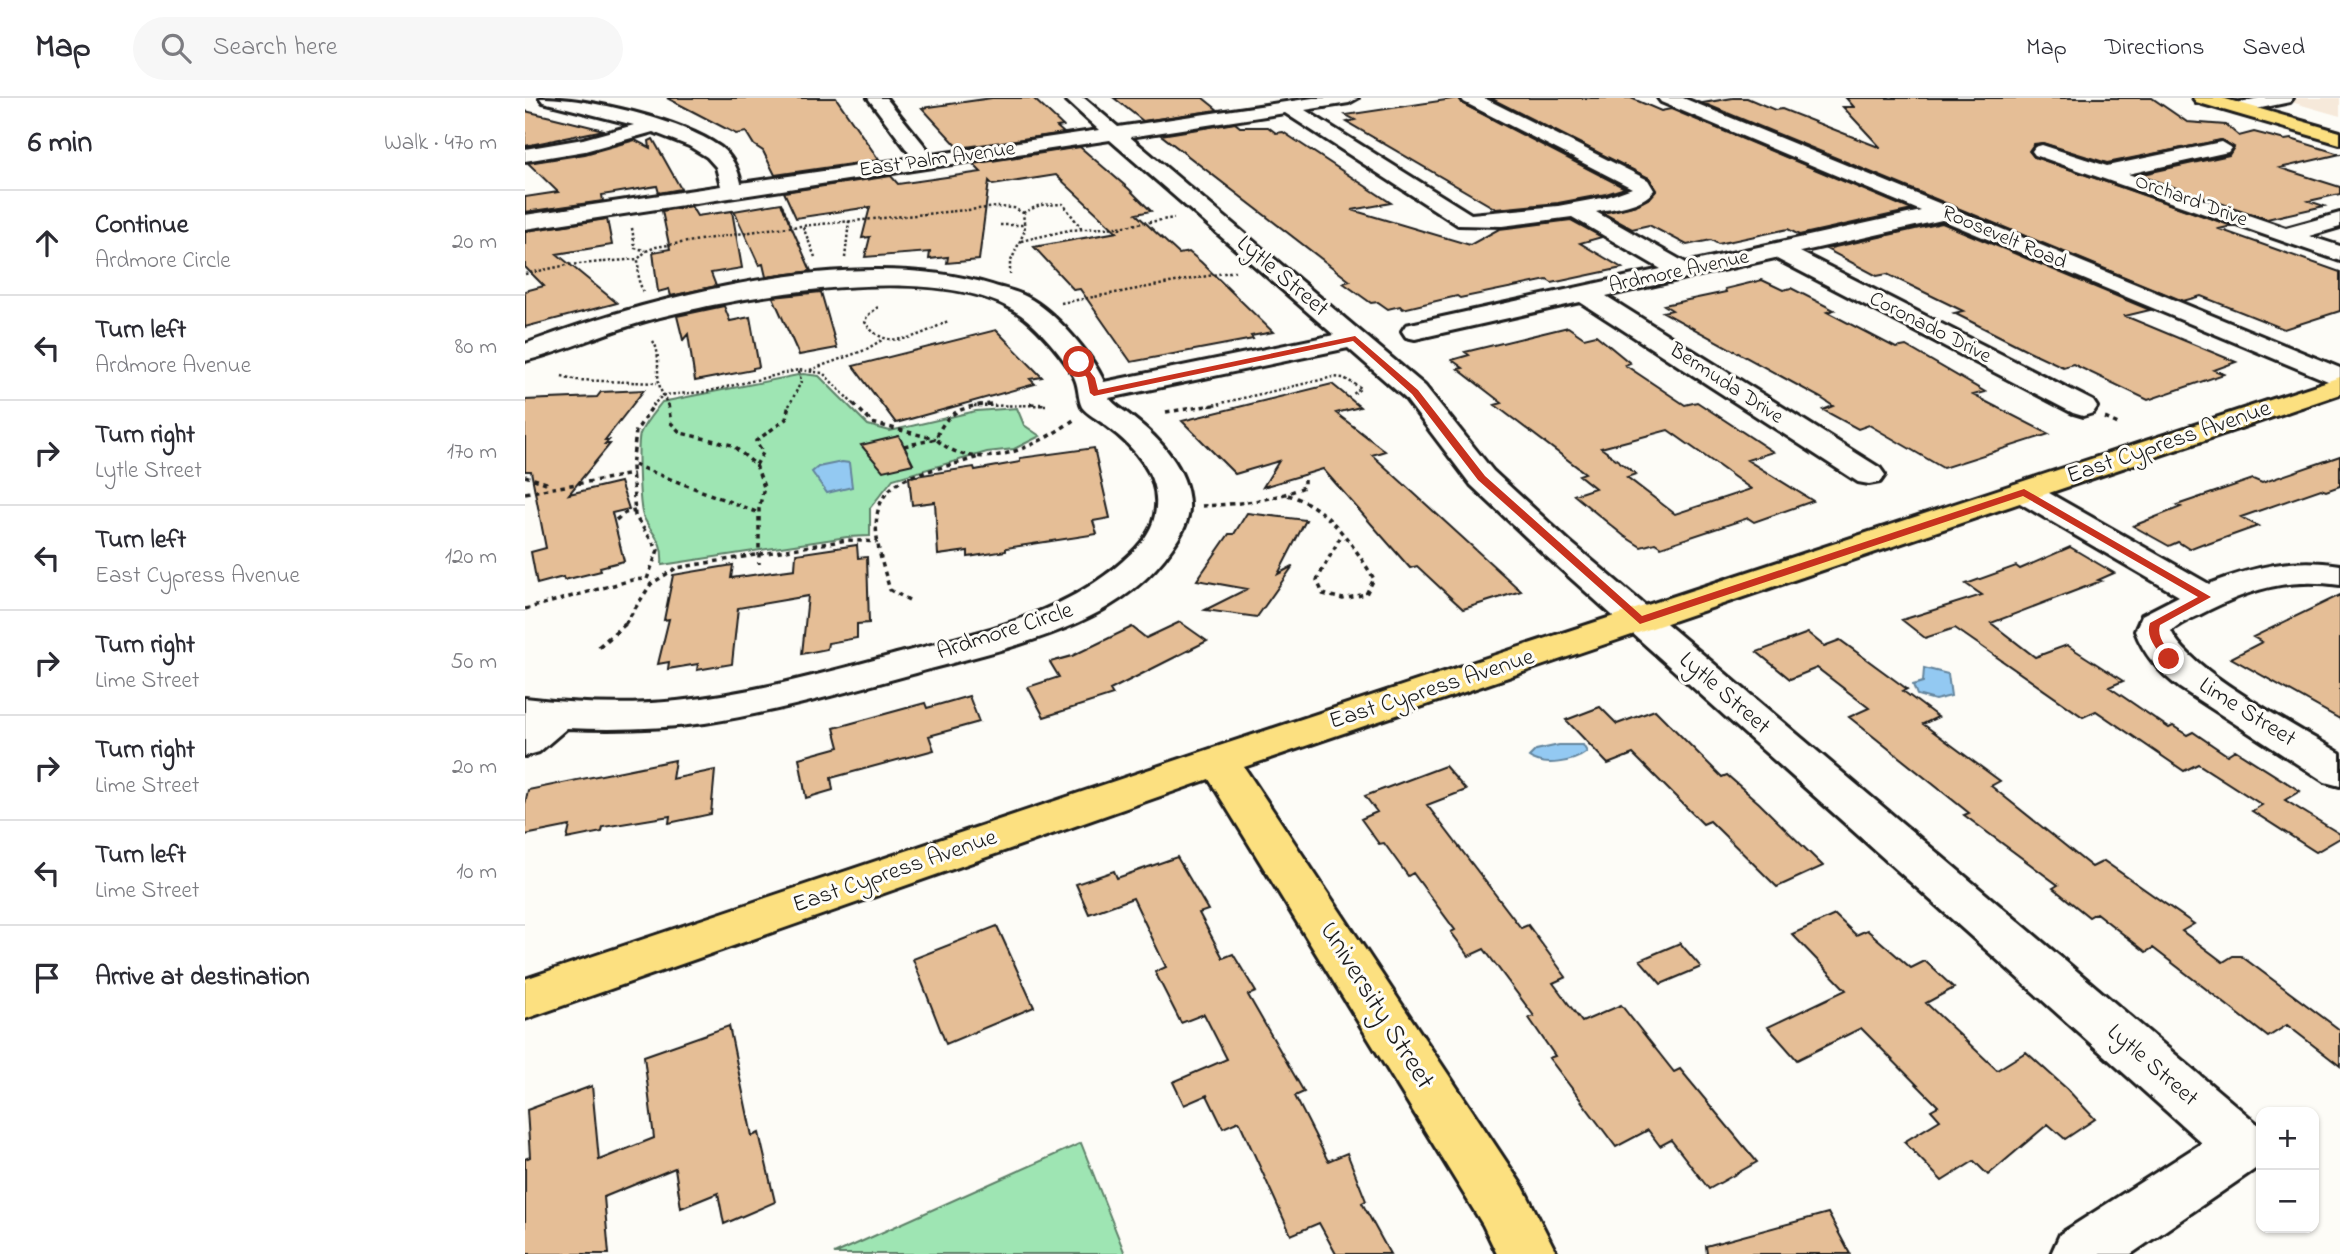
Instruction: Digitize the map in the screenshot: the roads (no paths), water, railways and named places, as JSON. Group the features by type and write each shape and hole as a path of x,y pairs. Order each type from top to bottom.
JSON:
{"main road":[{"path":"2202,98 2248,103 2340,125"},
{"path":"2248,103 2340,138"},
{"name":"East Cypress Avenue","path":"525,999 1219,761 2340,385"},
{"name":"University Street","path":"1219,761 1503,1206 1527,1254"}],"street":[{"path":"549,98 654,125 708,146 725,163 732,190"},
{"path":"877,98 927,162"},
{"name":"Lytle Street","path":"1073,98 1421,399 1482,478 1640,620 2244,1146 2081,1254"},
{"name":"East Palm Avenue","path":"525,222 1349,98"},
{"path":"1289,108 1466,220 1492,222 1574,209 1634,197 1643,190 1641,184 1633,179 1470,98"},
{"name":"Roosevelt Road","path":"1667,98 2340,379"},
{"path":"2248,103 2284,98"},
{"path":"525,155 585,145 689,116"},
{"path":"2109,172 2221,148"},
{"name":"Orchard Drive","path":"2042,150 2340,254"},
{"path":"1574,209 1682,271"},
{"name":"Ardmore Avenue","path":"1415,331 1944,213"},
{"path":"2286,234 2340,220"},
{"name":"Coronado Drive","path":"1778,250 2083,407"},
{"name":"Ardmore Circle","path":"525,353 608,323 718,297 782,286 844,280 908,279 989,290 1015,300 1045,319 1091,378 1100,404 1126,424 1163,470 1174,507 1169,524 1154,549 1116,587 1084,605 1021,631 786,695 673,713 541,713"},
{"name":"Bermuda Drive","path":"1584,293 1869,475"},
{"path":"1100,404 1360,344"},
{"path":"2024,492 2206,597 2268,573 2291,570 2340,575"},
{"name":"Lime Street","path":"2206,597 2155,623 2153,631 2160,648 2177,667 2194,680 2340,772"},
{"path":"525,743 537,736 541,713"}],"water":[{"path":"849,463 852,487 827,493 812,472 818,467"},
{"path":"1924,668 1948,674 1951,696 1935,700 1917,695 1913,685 1923,682"},
{"path":"1559,745 1583,745 1587,752 1575,759 1551,763 1529,757 1536,750"}]}
